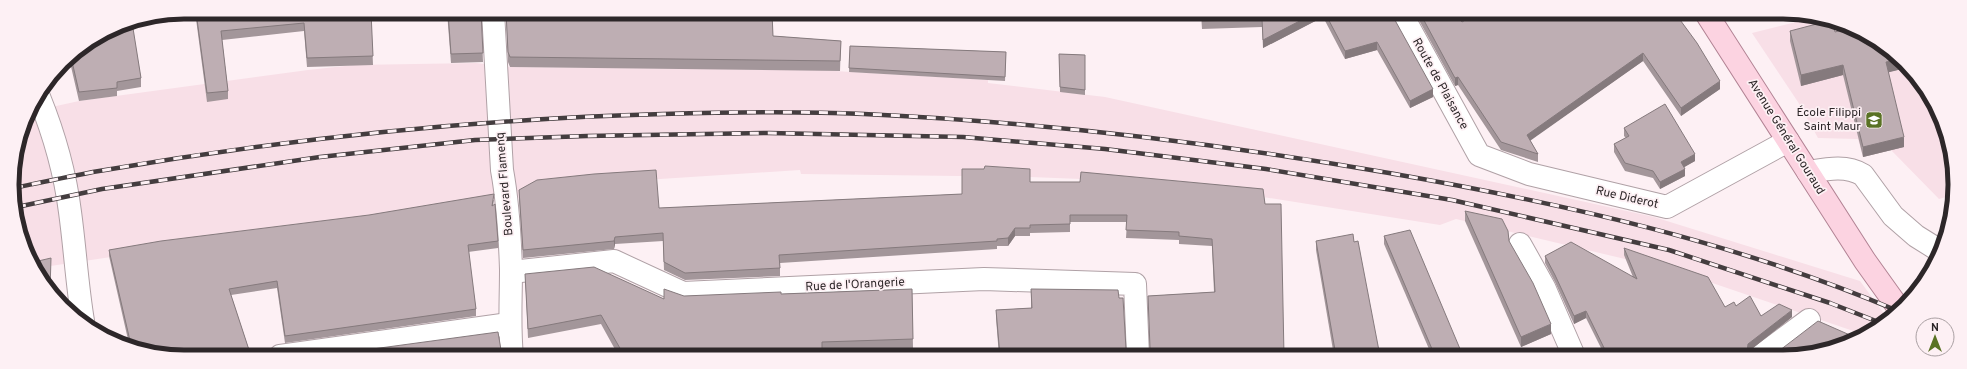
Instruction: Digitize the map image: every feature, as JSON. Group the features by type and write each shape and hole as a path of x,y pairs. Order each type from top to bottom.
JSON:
{"main road":[{"name":"Avenue Général Gouraud","path":"1710,19 1865,261 1896,305"}],"street":[{"name":"Boulevard Flamenq","path":"493,19 502,170 506,196 511,272 509,324 511,350"},
{"name":"Route de Plaisance","path":"1404,19 1479,155"},
{"path":"41,102 53,131 63,173 70,211 82,315"},
{"name":"Rue Diderot","path":"1479,155 1529,174 1667,207 1788,141"},
{"path":"1808,172 1843,169 1864,175 1893,216 1916,236 1935,248"},
{"path":"1520,244 1544,287 1571,350"},
{"name":"Rue de l'Orangerie","path":"511,272 614,261 683,293 984,279 1135,284 1138,350"},
{"path":"1768,350 1809,320"},
{"path":"323,350 509,324"}],"shaded area":[{"name":"École Filippi Saint Maur","path":"1804,20 1815,22 1856,36 1892,60 1914,84 1931,111 1945,152 1948,174 1948,196 1939,199 1891,150 1863,157 1858,139 1818,138 1798,102 1752,33"},
{"path":"476,63 510,67 818,70 988,80 988,83 1105,97 1654,217 1860,281 1885,315 1857,332 1680,272 1456,219 1440,225 1263,197 1081,179 801,174 800,170 537,187 519,198 495,200 41,267 28,238 22,217 19,195 19,174 22,152 36,110 79,101 354,65"}],"building":[{"path":"197,19 371,19 373,56 307,58 304,23 221,31 228,91 207,93"},
{"path":"448,19 481,19 483,53 451,54"},
{"path":"506,19 772,19 773,36 841,41 840,61 510,57 508,52"},
{"path":"1202,19 1262,19 1202,21"},
{"path":"1262,19 1303,19 1263,40"},
{"path":"1328,19 1394,19 1433,89 1410,101 1377,42 1345,51"},
{"path":"1423,19 1460,19 1462,22 1467,19 1679,19 1697,43 1720,81 1681,108 1643,53 1527,135 1538,154 1501,142 1458,77 1455,78"},
{"path":"1819,23 1834,27 1835,32 1841,30 1865,41 1893,61 1886,62 1904,137 1863,147 1843,65 1801,75 1790,31"},
{"path":"133,27 141,78 117,82 117,88 79,92 72,62 102,41"},
{"path":"850,46 1006,52 1005,77 849,68"},
{"path":"1059,54 1085,55 1085,90 1060,87"},
{"path":"1665,104 1695,154 1681,162 1685,169 1660,182 1653,171 1625,163 1614,144 1629,136 1624,128"},
{"path":"985,166 1030,169 1030,182 1080,182 1081,172 1263,189 1265,204 1281,204 1284,350 1150,350 1148,296 1215,292 1212,239 1179,236 1179,232 1126,230 1127,215 1070,215 1070,224 1030,225 1030,228 1015,228 1008,238 997,239 997,241 779,255 780,268 685,273 664,262 663,233 615,237 614,241 523,250 519,190 537,180 594,174 656,170 659,208 962,194 962,169 984,169"},
{"path":"494,194 492,206 495,204 498,241 468,245 476,309 285,336 277,281 229,289 249,350 174,350 152,347 130,341 109,250 161,241 369,215"},
{"path":"1465,211 1502,219 1508,231 1509,241 1533,283 1551,324 1521,337"},
{"path":"1410,230 1460,350 1432,350 1384,236"},
{"path":"1353,234 1354,242 1358,241 1379,350 1335,350 1316,241"},
{"path":"1571,242 1637,279 1624,248 1708,277 1725,307 1734,302 1736,306 1750,296 1761,316 1779,304 1792,310 1748,344 1747,350 1605,350 1586,311 1574,316 1545,256"},
{"path":"51,258 50,281 41,267 38,261"},
{"path":"594,267 664,299 664,289 684,296 912,289 913,339 822,342 822,350 621,350 601,315 528,329 525,274"},
{"path":"1031,289 1118,290 1119,298 1123,298 1126,350 999,350 996,310 1032,308"},
{"path":"1818,321 1850,335 1815,347 1780,350"},
{"path":"498,332 501,350 365,350"}],"railway":[{"path":"19,187 99,171 239,149 380,132 521,121 663,114 814,112 996,122 1127,135 1258,152 1389,173 1518,198 1647,227 1711,245 1837,286 1892,309"},
{"path":"20,206 102,189 320,157 475,140 587,136 769,133 963,137 1105,149 1266,169 1452,200 1669,250 1830,303 1876,321"}],"place":[{"name":"École Filippi Saint Maur","path":"1874,120"}]}
